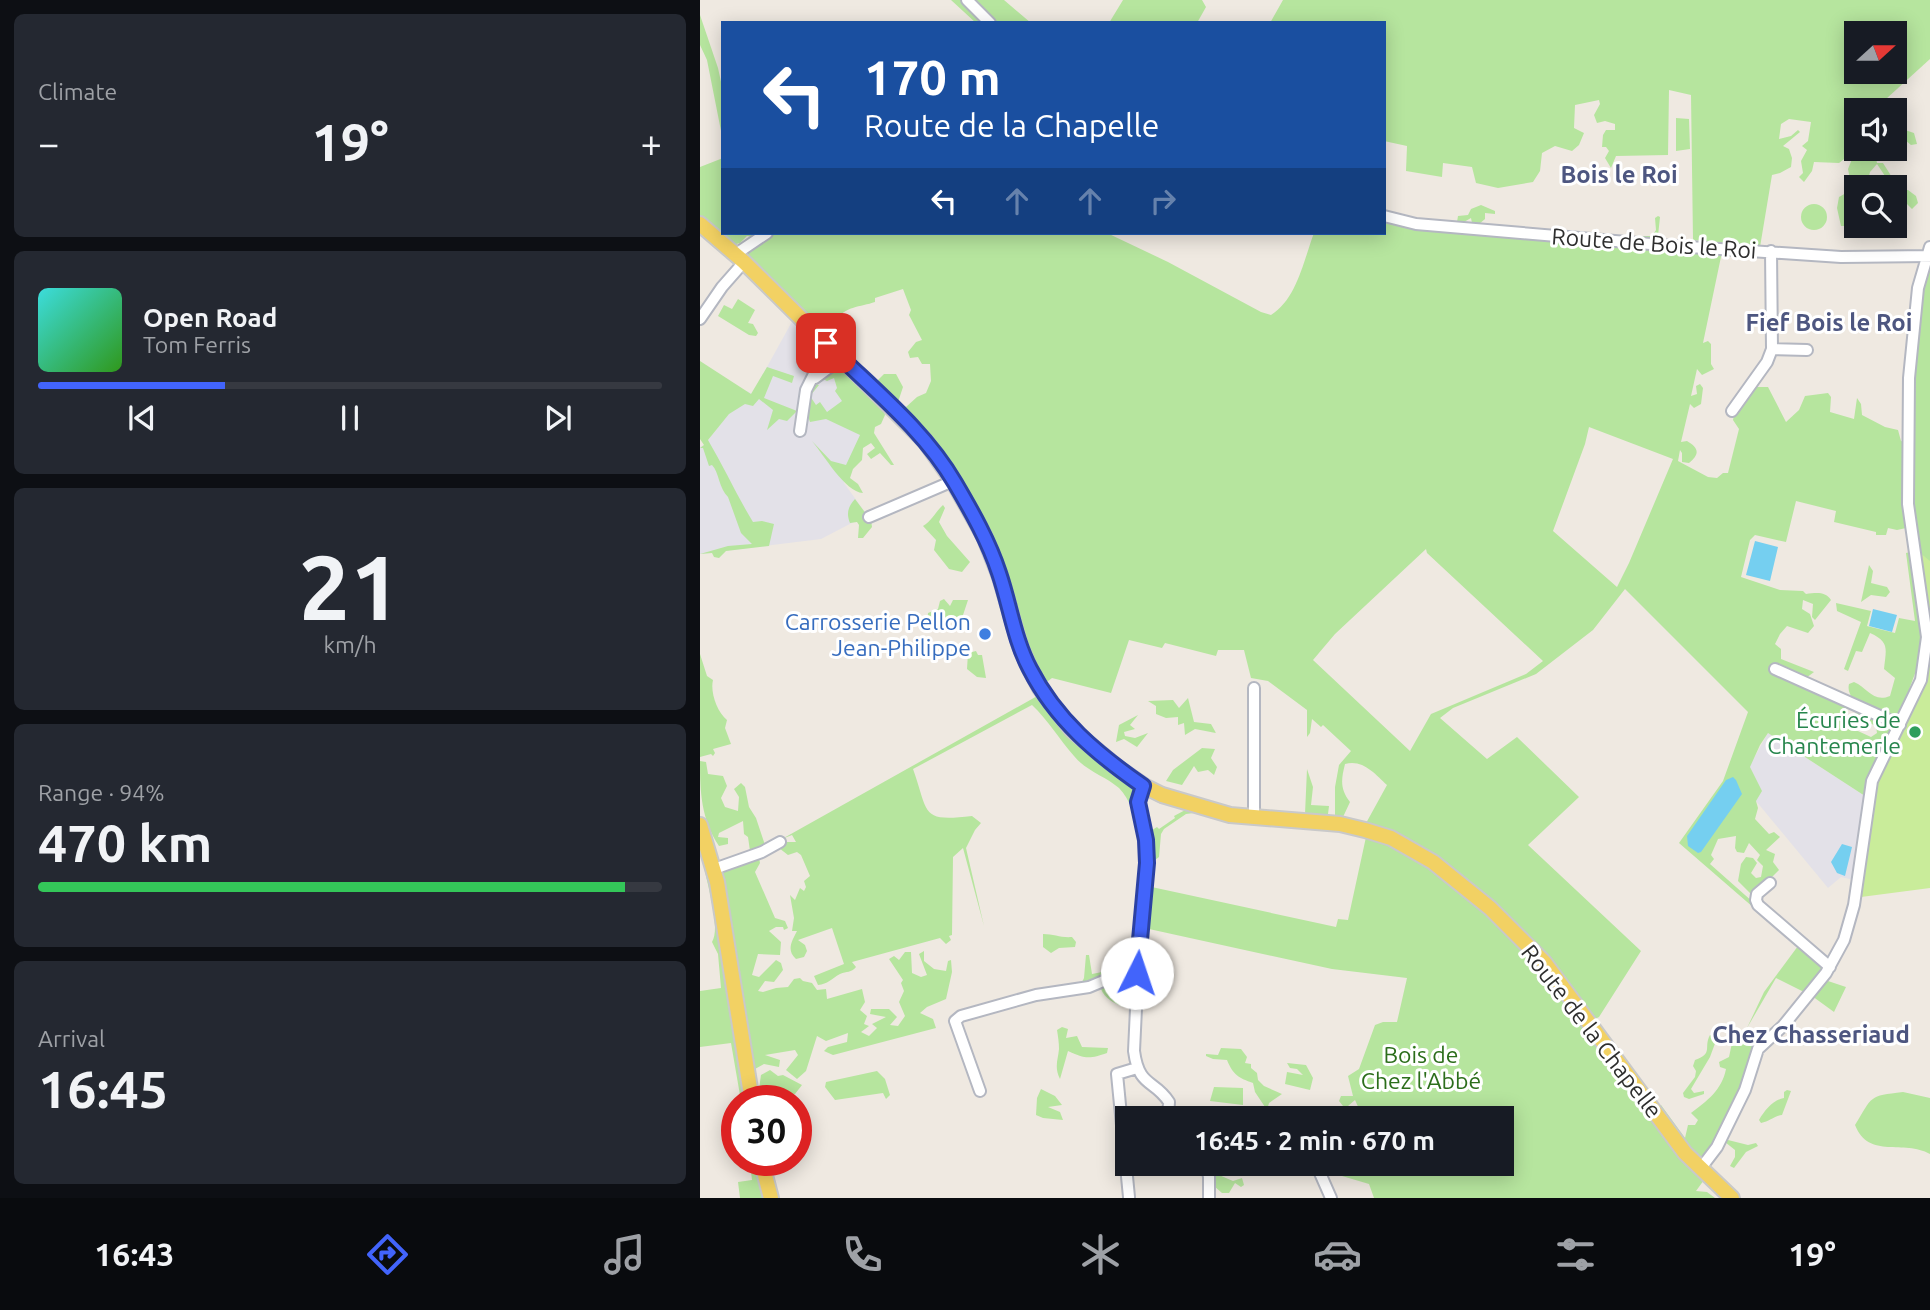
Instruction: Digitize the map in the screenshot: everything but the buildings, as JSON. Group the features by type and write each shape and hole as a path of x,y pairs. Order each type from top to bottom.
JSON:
{"main road":[{"name":"Route de la Chapelle","path":"700,224 740,258 925,441 953,481 993,556 1020,646 1040,688 1072,730 1143,786 1205,809 1254,817 1340,824 1391,838 1433,862 1490,908 1544,962 1685,1153 1732,1198"},
{"path":"700,825 714,869 749,1085"},
{"path":"765,1176 771,1198"}],"street":[{"path":"967,0 988,21"},
{"name":"Route de Bois le Roi","path":"1386,216 1416,224 1674,246 1841,257 1929,253"},
{"path":"700,319 740,258 765,235"},
{"path":"1732,411 1767,362 1772,349 1771,251"},
{"path":"1701,1168 1717,1147 1745,1090 1758,1049 1783,1026 1830,967 1844,940 1854,905 1872,781 1921,681 1927,637 1908,504 1909,377 1912,328 1929,253"},
{"path":"800,431 806,390 826,343"},
{"path":"1772,349 1807,350"},
{"path":"812,379 843,360"},
{"path":"869,517 953,481"},
{"path":"1775,670 1900,725"},
{"path":"1254,688 1254,817"},
{"path":"1143,786 1138,802 1146,840 1147,863 1137,973 1134,1048 1137,1068 1148,1083 1167,1098 1167,1106"},
{"path":"714,869 762,852 780,842"},
{"path":"1770,883 1758,894 1758,905 1830,967"},
{"path":"980,1091 955,1021 961,1016 1036,995 1089,986 1113,977 1137,973"},
{"path":"1129,1197 1117,1074 1137,1068"},
{"path":"1209,1176 1209,1198"},
{"path":"1321,1176 1331,1198"}],"shaded area":[{"path":"794,318 883,407 844,483 867,515 821,539 700,554 700,447 747,391 752,394"},
{"path":"1768,733 1865,796 1854,880 1841,877 1828,888 1756,801 1749,767"}],"green space":[{"path":"951,0 1004,0 1029,21 974,21"},
{"path":"1123,0 1202,0 1206,7 1198,21 1110,21"},
{"path":"1283,0 1930,0 1930,59 1908,79 1908,21 1844,21 1844,84 1902,84 1887,98 1844,98 1844,159 1839,163 1814,162 1812,171 1804,182 1799,177 1803,173 1801,161 1807,150 1802,146 1808,141 1811,122 1789,119 1781,124 1779,139 1791,136 1798,130 1800,132 1783,146 1789,149 1791,167 1772,175 1760,247 1693,240 1691,95 1669,90 1668,155 1616,156 1611,168 1605,158 1609,151 1602,147 1603,135 1606,130 1615,130 1615,124 1605,121 1597,123 1594,115 1600,104 1599,100 1575,105 1574,128 1584,133 1579,145 1572,151 1555,146 1542,153 1540,171 1533,182 1498,188 1476,183 1472,167 1443,163 1442,177 1406,171 1407,146 1386,141 1386,21 1271,21"},
{"path":"700,15 721,82 721,131 707,60 700,45"},
{"path":"1676,118 1689,119 1690,149 1676,151"},
{"path":"1907,131 1914,133 1917,144 1911,145 1907,142"},
{"path":"721,159 721,235 1111,235 1271,315 1280,308 1293,289 1313,235 1386,235 1386,218 1634,241 1640,236 1652,236 1656,230 1655,218 1658,216 1657,245 1722,252 1703,343 1708,341 1711,344 1711,364 1714,369 1702,375 1697,369 1691,396 1697,394 1696,386 1700,384 1703,388 1701,404 1694,408 1690,404 1681,442 1687,441 1697,451 1689,463 1682,462 1680,450 1678,461 1708,477 1717,478 1728,473 1739,429 1733,420 1735,410 1752,387 1768,387 1786,422 1799,410 1805,396 1828,393 1831,397 1830,412 1854,419 1857,398 1861,404 1862,415 1885,427 1898,430 1901,441 1905,442 1906,528 1888,528 1886,535 1876,535 1876,532 1834,522 1836,511 1796,501 1786,542 1755,535 1750,540 1741,577 1780,590 1820,593 1829,597 1831,600 1815,620 1812,617 1813,604 1803,600 1802,609 1810,614 1814,626 1808,633 1787,626 1775,644 1781,649 1781,659 1814,672 1806,678 1848,705 1845,718 1847,726 1871,737 1877,733 1876,726 1854,716 1857,710 1887,724 1891,729 1867,777 1865,796 1768,733 1750,767 1762,791 1756,801 1758,808 1755,819 1769,834 1774,832 1780,837 1766,850 1775,854 1773,862 1779,870 1753,896 1738,881 1741,864 1746,857 1753,858 1757,863 1751,873 1756,878 1761,877 1763,866 1757,860 1760,855 1749,843 1744,853 1737,852 1735,848 1736,836 1718,839 1711,855 1714,859 1710,864 1824,965 1823,969 1804,992 1776,978 1747,1028 1764,992 1798,946 1679,843 1723,781 1748,712 1625,589 1593,630 1536,674 1453,708 1440,718 1487,759 1517,737 1579,797 1528,845 1641,951 1599,1017 1595,1019 1551,961 1492,904 1365,825 1387,785 1373,772 1357,764 1345,764 1342,784 1350,802 1343,817 1340,819 1335,816 1335,787 1339,765 1351,751 1323,725 1321,727 1312,719 1307,737 1307,710 1268,681 1251,678 1244,650 1218,650 1216,656 1165,643 1162,648 1129,640 1111,693 1052,678 1044,684 959,484 875,387 884,374 896,374 903,387 898,402 906,407 926,393 931,381 930,364 922,364 918,357 910,358 908,352 916,342 922,340 909,315 911,310 903,289 875,298 875,302 848,310 839,317 836,322 846,328 842,336 852,361 747,255 747,250 760,238 747,236 740,243 733,245 700,220 700,167","holes":["1589,427 1673,459 1617,587 1553,531","1426,549 1427,553 1543,661 1526,674 1431,714 1410,751 1313,660 1335,634"]},
{"path":"1851,161 1877,161 1883,163 1891,175 1884,175 1877,164 1869,175 1849,175"},
{"path":"1907,190 1916,196 1918,203 1912,209 1907,204"},
{"path":"1844,194 1844,226 1841,226 1837,208 1839,197"},
{"path":"1814,204 1823,208 1827,217 1823,226 1814,230 1805,226 1801,217 1805,208"},
{"path":"1481,205 1495,211 1495,214 1485,213 1485,219 1479,224 1472,223 1471,218 1457,222 1458,216 1468,215 1471,209"},
{"path":"1930,268 1930,565 1919,552 1912,509 1912,402 1924,282"},
{"path":"738,299 755,310 748,323 753,324 758,333 756,336 749,335 718,316 724,305 732,309"},
{"path":"700,361 751,394 767,367 794,376 792,383 773,376 764,398 797,411 787,421 779,419 767,430 773,410 759,399 753,406 745,404 729,414 708,440 753,522 774,524 769,546 726,551 719,558 712,553 700,554 728,546 752,544 741,533 716,472 712,465 709,466 703,448 700,448 704,445 700,439"},
{"path":"838,366 843,367 883,407 885,415 881,424 875,427 874,433 894,465 880,453 871,459 867,454 875,448 871,443 863,448 862,460 853,469 850,478 858,484 863,493 842,480 812,441 831,461 846,465 860,435 826,419 810,422 808,417 808,402 811,392 816,384 819,385 810,396 816,405 820,402 827,412 842,401 835,391 837,388 834,378 827,381 823,379 824,375"},
{"path":"855,499 867,515 863,517 865,520 871,520 872,527 863,538 858,538 859,525 857,522 850,523 848,516 848,510"},
{"path":"943,505 945,508 939,522 947,536 970,562 962,572 949,569 934,550 936,540 923,526"},
{"path":"1910,552 1922,626 1920,660 1897,717 1865,707 1852,697 1849,684 1854,682 1879,698 1890,696 1895,678 1884,669 1884,643 1870,633 1862,652 1856,651 1848,671 1844,669 1861,622 1837,611 1836,603 1871,611 1867,626 1895,633 1899,618 1915,621 1906,553"},
{"name":"Écuries de Chantemerle","path":"1919,552 1930,561 1930,888 1861,897 1875,785 1923,677"},
{"path":"1869,565 1873,571 1871,583 1887,587 1890,592 1886,597 1871,595 1861,602"},
{"path":"944,599 950,606 953,600 968,600 962,618 927,627 928,613 938,609 940,601"},
{"path":"976,651 978,655 982,655 986,678 977,677 967,669 968,653"},
{"path":"700,654 707,676 713,680 715,702 727,720 725,728 731,744 713,749 713,756 711,754 700,757"},
{"path":"1039,695 1049,711 1088,753 1134,784 1141,832 1123,792 1079,761 1032,705 913,769 929,812 943,818 972,816 981,823 966,848 984,926 963,848 953,857 951,940 946,944 940,938 852,962 856,967 852,970 818,985 814,976 844,964 832,928 798,940 805,945 807,951 804,957 796,959 791,952 797,931 792,931 794,918 790,895 795,900 800,888 804,891 804,881 810,876 801,855 797,852 788,855 779,848 783,842 796,842 792,835 782,839"},
{"path":"1188,698 1194,722 1211,724 1216,733 1195,729 1185,735 1184,723 1178,725 1178,717 1166,718 1156,714 1156,706 1148,701 1173,700 1179,708"},
{"path":"1138,715 1130,725 1135,729 1124,732 1125,736 1135,738 1148,733 1137,747 1124,739 1116,742 1119,725"},
{"path":"1202,748 1215,749 1211,758 1217,767 1214,775 1208,770 1198,772 1194,766 1182,785 1166,781 1173,770"},
{"path":"700,761 706,762 708,774 723,776 727,786 721,798 725,807 738,811 739,797 734,789 741,783 745,787 749,807 756,818 766,848 739,858 750,851 743,821 719,833 718,837 728,838 728,844 719,846 708,826 703,805"},
{"path":"1307,769 1313,787 1311,805 1329,806 1328,814 1305,814"},
{"path":"1189,808 1231,820 1186,814 1164,829 1159,857 1150,859 1149,832 1157,827 1159,829"},
{"name":"Bois de Chez l'Abbé","path":"1366,837 1386,840 1453,881 1538,961 1704,1180 1696,1191 1707,1192 1715,1198 1374,1198 1369,1184 1342,1176 1514,1176 1514,1106 1358,1106 1355,1100 1348,1106 1343,1106 1339,1101 1341,1096 1353,1096 1348,1076 1359,1069 1375,1025 1397,1022 1407,978 1332,969 1149,929 1145,930 1139,986 1147,886 1336,927 1338,919 1348,920"},
{"path":"700,841 713,892 743,1085 738,1085 731,1043 700,1047 700,991 721,988 718,954 712,942 715,933 713,908"},
{"path":"759,858 760,863 755,872 775,918 785,921 788,928 784,930 783,927 776,927 769,931 781,942 780,955 758,954 752,975 759,977 776,960 781,963 783,970 774,982 765,981 758,991 788,987 794,979 800,978 812,983 817,990 826,989 827,999 862,989 865,1002 860,1010 867,1016 864,1024 869,1026 861,1032 869,1036 877,1028 872,1024 886,1017 870,1014 871,1009 889,1009 897,1017 890,1025 898,1026 905,1016 899,1002 904,991 901,983 903,980 889,959 894,956 899,960 905,952 911,952 912,973 921,977 927,975 919,954 924,951 924,961 934,969 946,971 948,961 951,960 952,972 946,999 920,1013 933,1019 936,1028 833,1055 824,1051 828,1047 847,1042 848,1033 826,1041 817,1036 806,1071 797,1079 786,1070 798,1055 795,1050 765,1055 780,1060 779,1067 764,1064 755,1069 722,880 723,873 734,866"},
{"path":"1043,934 1072,937 1076,942 1075,947 1059,948 1051,953 1043,947"},
{"path":"1132,952 1131,971 1122,988 1130,995 1130,1005 1124,1007 1107,998 1101,989 1107,983 1096,982 1084,994 1076,995 1084,978 1086,955 1089,955 1092,974 1127,967 1127,961 1121,956"},
{"path":"1825,980 1846,987 1834,1012 1812,996"},
{"path":"1062,1027 1068,1029 1066,1038 1077,1036 1082,1047 1108,1048 1107,1053 1092,1057 1083,1057 1068,1051 1060,1079 1057,1067 1057,1030"},
{"path":"1746,1033 1761,1039 1736,1099 1714,1142 1706,1156 1696,1158 1658,1110 1661,1105 1685,1138 1688,1125 1695,1125 1698,1120 1691,1113 1708,1099 1721,1083 1726,1069 1720,1067 1719,1062 1729,1057 1732,1043"},
{"path":"1710,1035 1717,1038 1710,1057 1691,1089 1694,1093 1704,1091 1704,1094 1689,1099 1684,1097 1683,1093 1695,1077 1695,1060 1706,1052"},
{"path":"1221,1048 1241,1049 1247,1057 1245,1063 1251,1064 1258,1080 1264,1086 1282,1094 1268,1106 1264,1106 1255,1092 1253,1083 1237,1075 1227,1060 1213,1059 1206,1054 1218,1055"},
{"path":"1287,1063 1306,1065 1313,1078 1310,1090 1285,1084 1287,1072 1303,1075 1297,1069 1290,1068"},
{"path":"770,1070 802,1085 760,1085 761,1075"},
{"path":"877,1071 885,1079 890,1095 886,1099 883,1093 835,1100 825,1087 826,1082"},
{"path":"1214,1087 1243,1088 1243,1105 1210,1101"},
{"path":"1041,1089 1055,1096 1062,1105 1048,1107 1060,1112 1063,1120 1036,1115 1037,1098"},
{"path":"1791,1091 1782,1115 1761,1123 1759,1120 1764,1113 1773,1103 1784,1098 1784,1092"},
{"path":"1903,1092 1930,1098 1930,1154 1909,1148 1878,1146 1861,1136 1855,1125 1873,1099"},
{"path":"1728,1140 1748,1145 1756,1143 1758,1146 1746,1152 1734,1168 1730,1166 1735,1150 1725,1142"},
{"path":"752,1176 759,1176 765,1198 740,1198 738,1182 752,1180"},
{"path":"1213,1176 1233,1181 1242,1178 1244,1185 1241,1187 1235,1183 1229,1193 1222,1193 1214,1186"}],"water":[{"path":"1755,541 1778,547 1770,581 1746,575"},
{"path":"1873,609 1897,615 1892,632 1869,626"},
{"path":"1733,777 1742,794 1698,853 1688,846 1687,836 1726,780"},
{"path":"1842,844 1852,847 1845,876 1837,873 1831,862"}],"place":[{"name":"Carrosserie Pellon Jean-Philippe","path":"985,634"},
{"name":"Écuries de Chantemerle","path":"1915,732"}],"district":[{"name":"Bois le Roi","path":"1619,174"},
{"name":"Fief Bois le Roi","path":"1829,322"},
{"name":"Chez Chasseriaud","path":"1811,1034"}],"route":[{"path":"826,343 925,441 940,460 993,556 1020,646 1040,688 1072,730 1143,786 1138,802 1146,840 1147,863 1137,973"}]}
